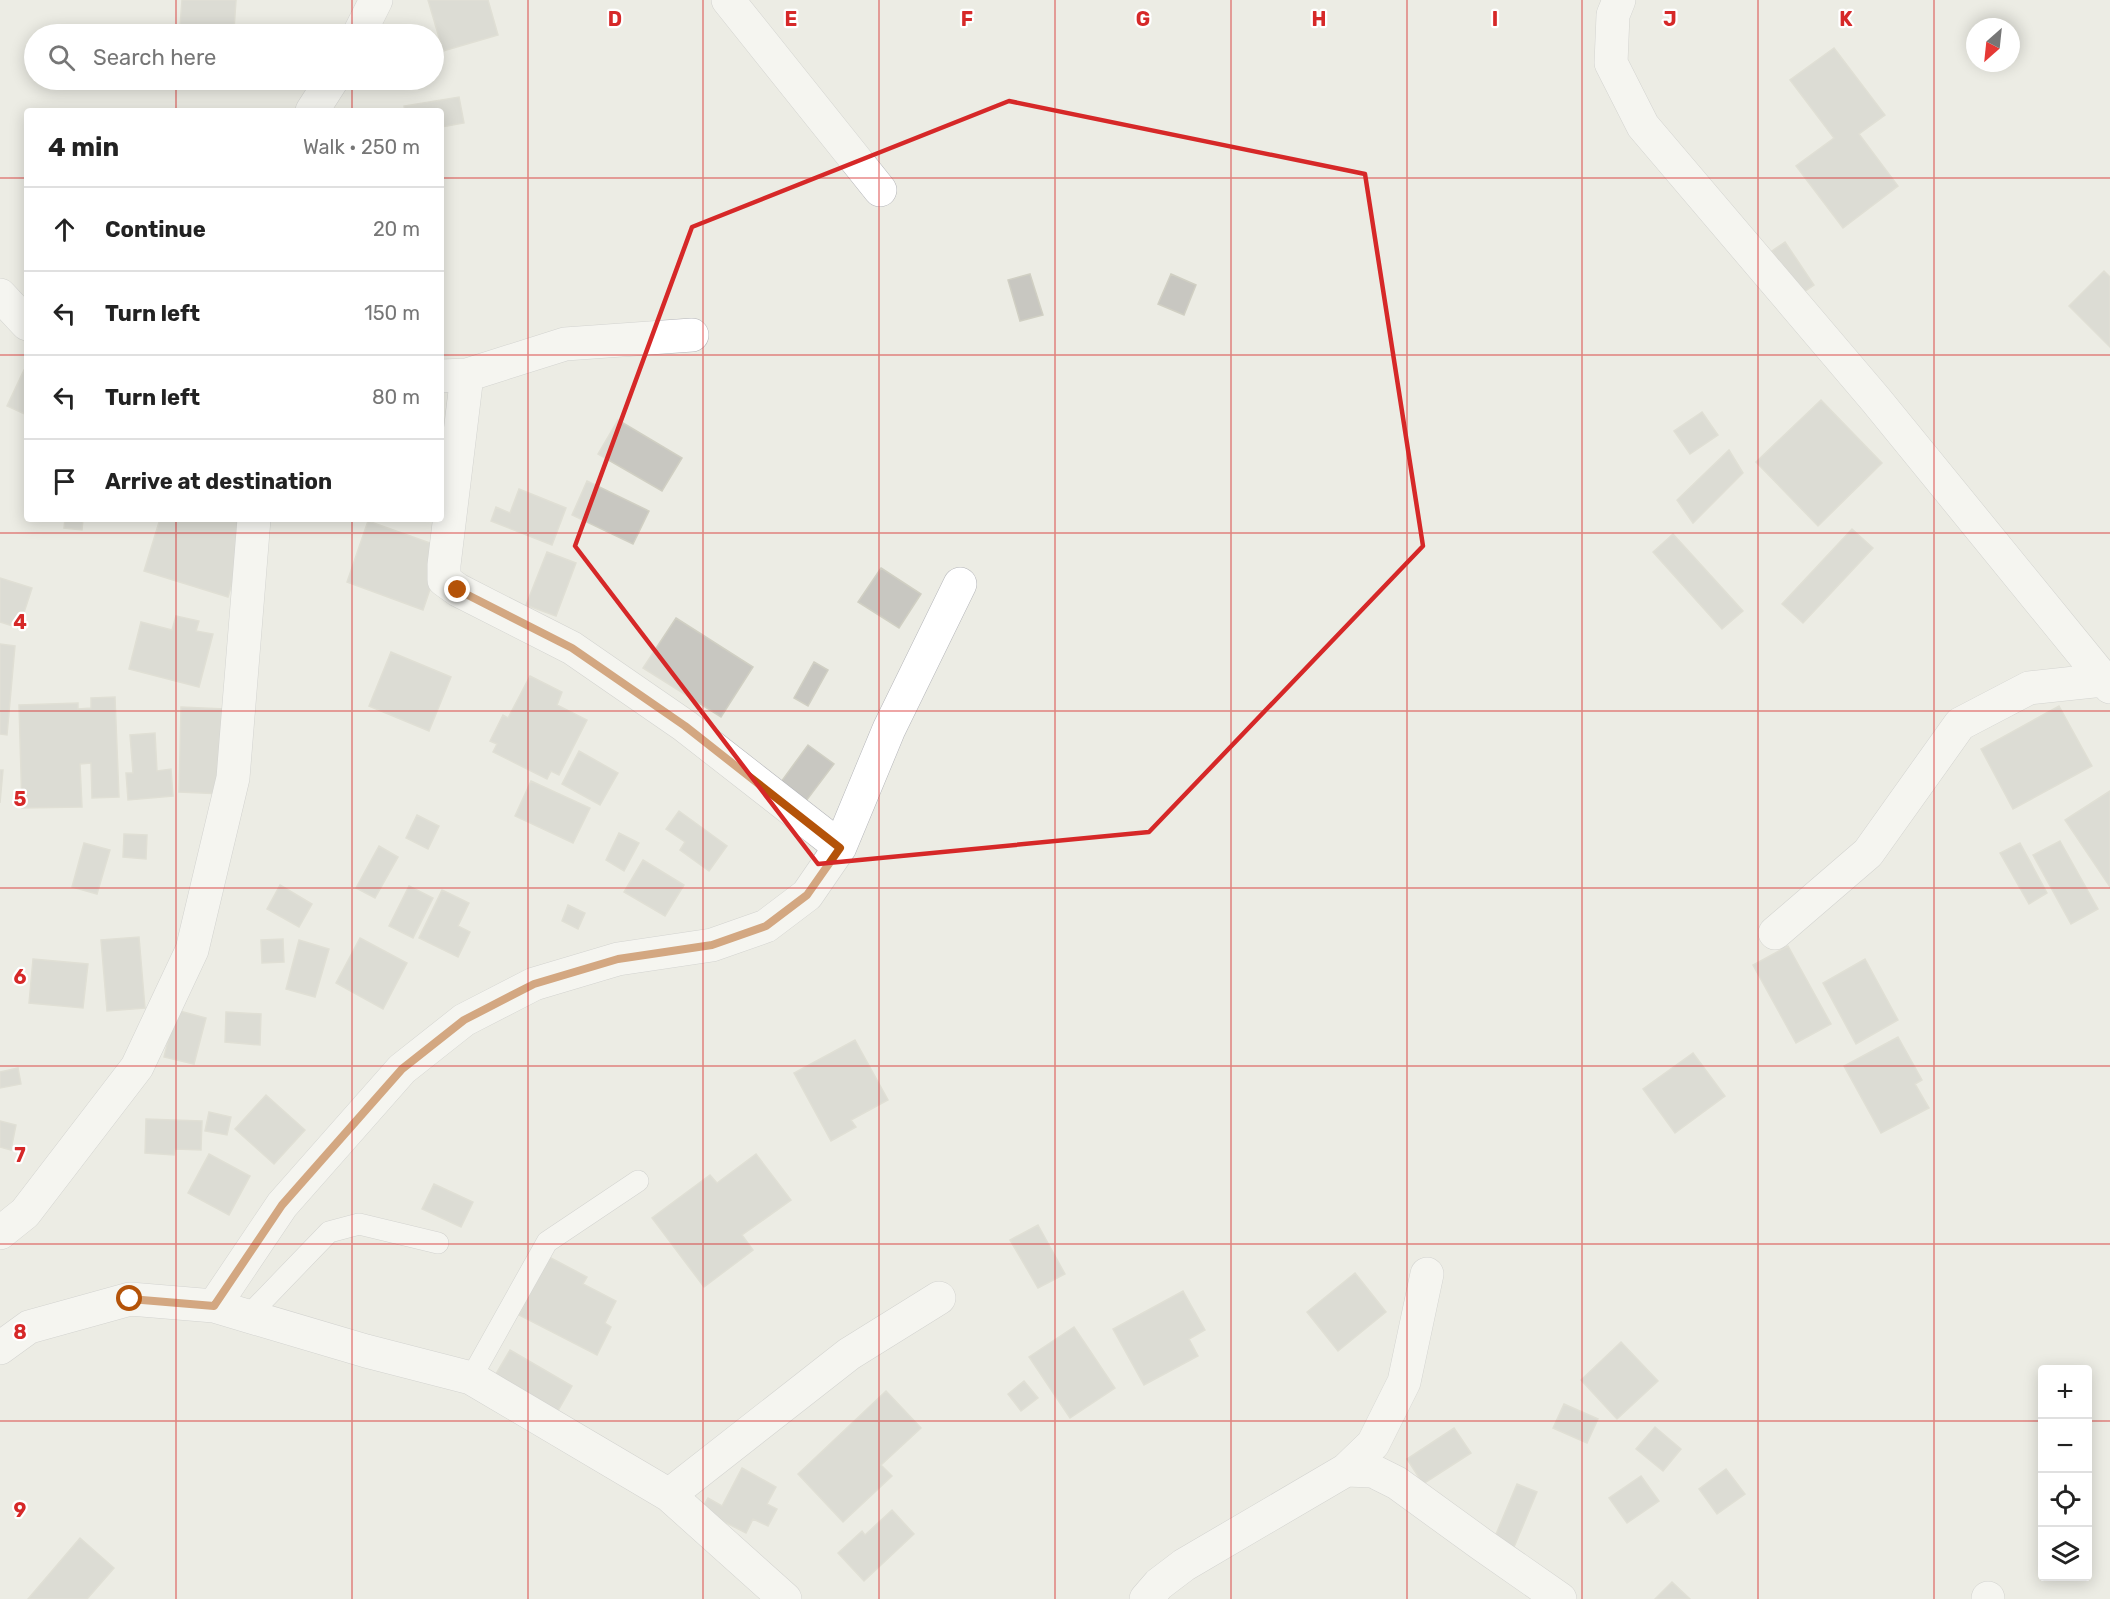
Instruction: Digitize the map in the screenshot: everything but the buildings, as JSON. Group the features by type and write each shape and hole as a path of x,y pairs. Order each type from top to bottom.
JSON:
{"street":[{"path":"364,24 376,0"},
{"path":"728,0 880,190"},
{"path":"1619,0 1613,15 1611,63 1643,126 1876,400 2107,684"},
{"path":"314,108 326,90"},
{"path":"0,295 24,321"},
{"path":"692,335 565,344 454,376 444,580 458,590 572,648 685,726 840,848"},
{"path":"0,1233 25,1213 136,1067 192,950 233,778 254,522"},
{"path":"214,1306 282,1205 402,1069 464,1020 534,984 618,959 712,945 766,926 807,895 840,848 889,729 960,584"},
{"path":"1775,933 1868,853 1960,724 2029,688 2107,684"},
{"path":"1146,1599 1159,1584 1184,1565 1346,1470 1372,1444 1404,1382 1427,1274"},
{"path":"669,1495 849,1354 939,1298"},
{"path":"0,1348 29,1328 130,1299 214,1306 366,1351 471,1378 669,1495 785,1599"},
{"path":"1346,1470 1373,1471 1397,1483 1560,1599"}],"lane":[{"path":"471,1378 547,1242 638,1181"},
{"path":"248,1316 329,1232 359,1224 438,1243"}],"highlighted area":[{"path":"1009,101 1365,174 1423,546 1149,832 818,864 575,546 692,227"}],"route":[{"path":"130,1299 214,1306 282,1205 402,1069 464,1020 534,984 618,959 712,945 766,926 807,895 840,848 685,726 572,648 458,590"}]}
